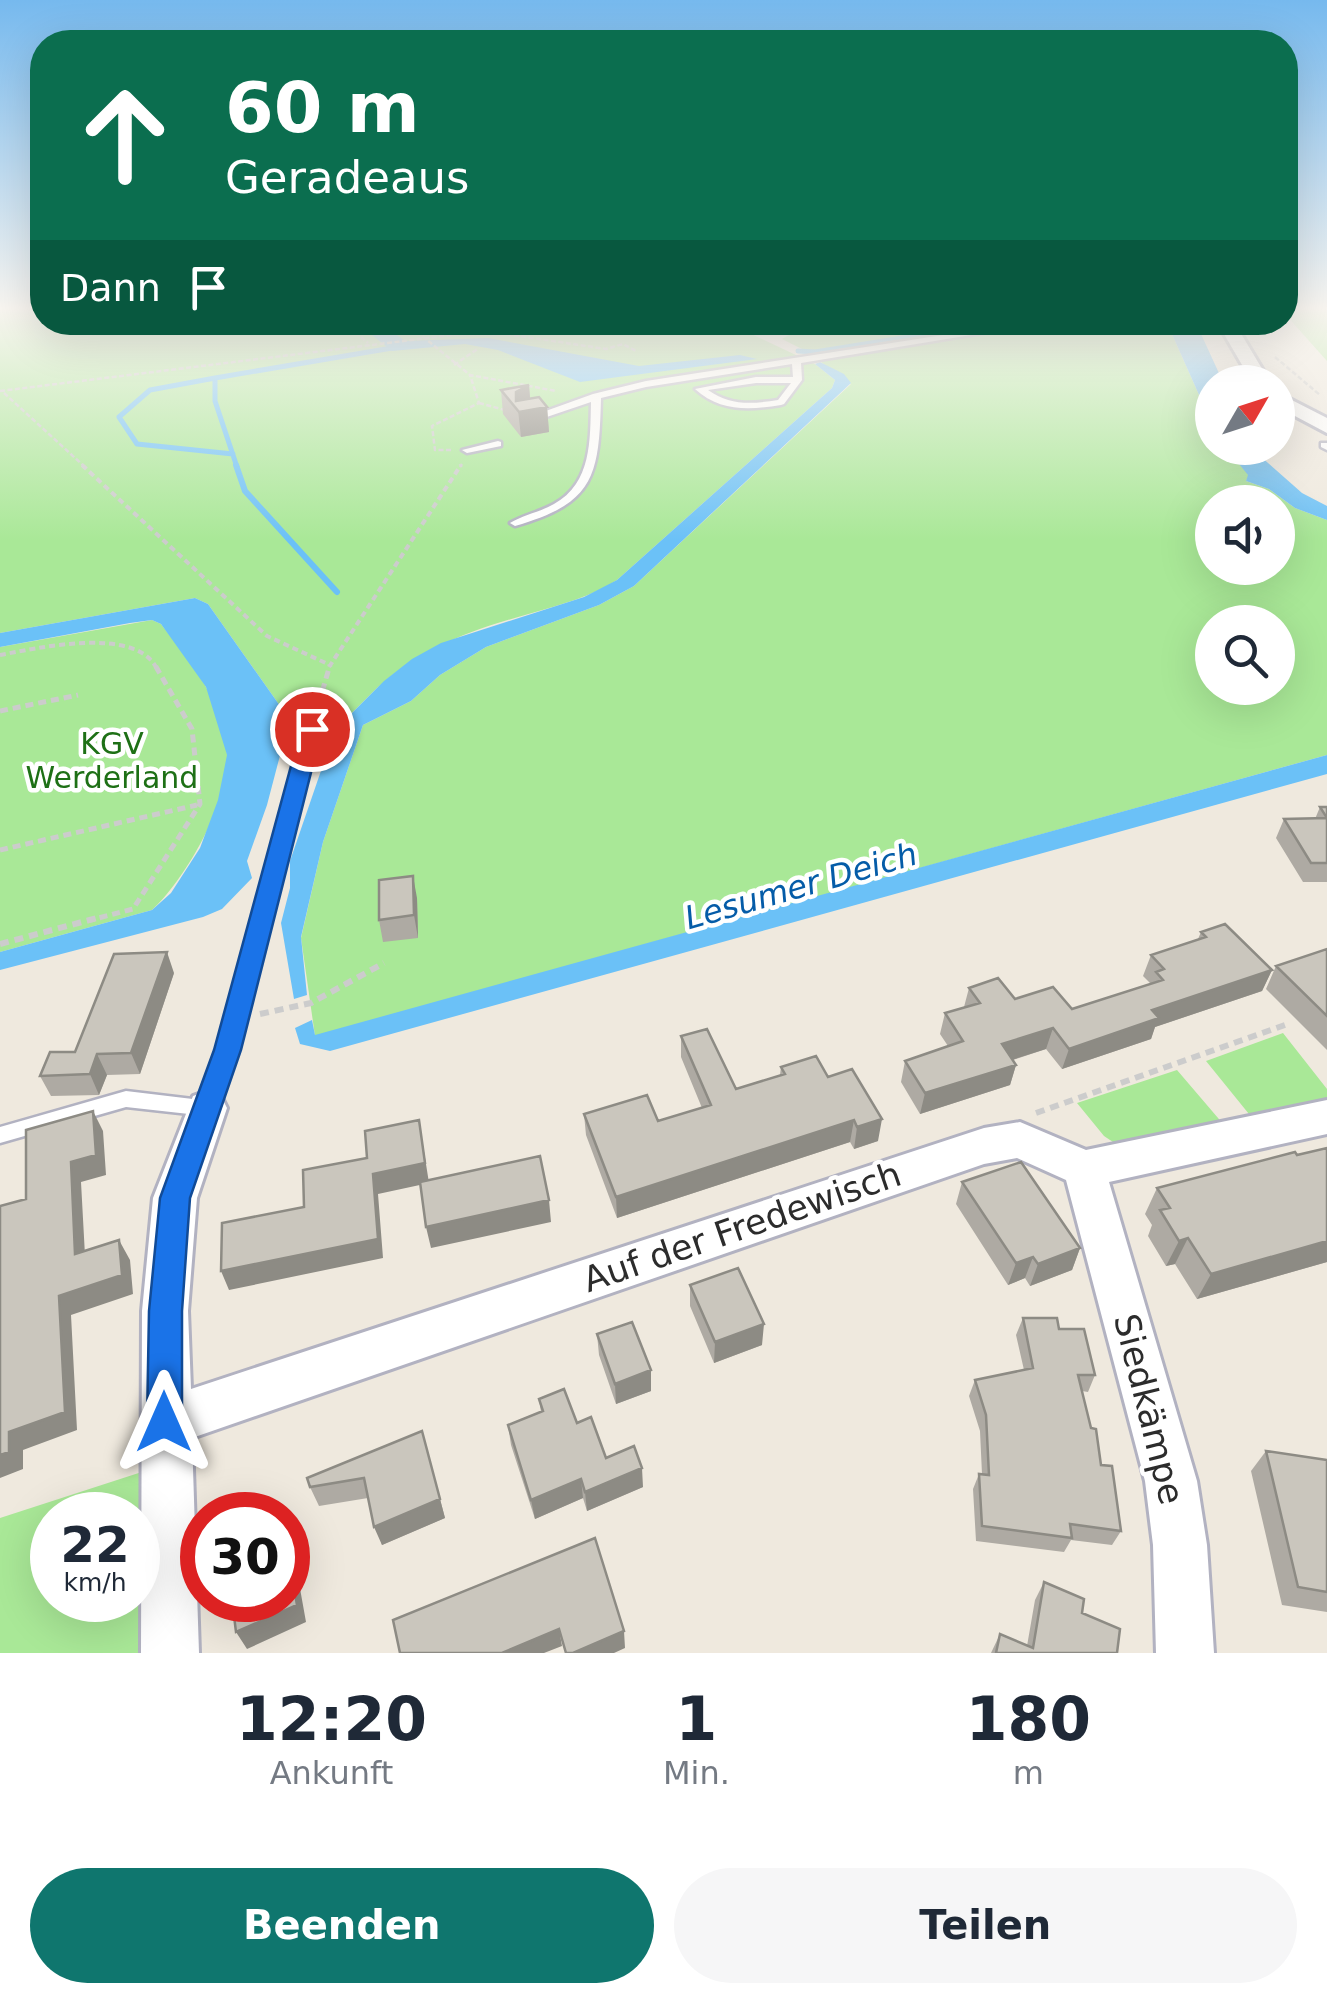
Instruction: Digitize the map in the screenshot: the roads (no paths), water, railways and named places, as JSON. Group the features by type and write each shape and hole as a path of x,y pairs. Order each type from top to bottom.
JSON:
{"street":[{"path":"1295,414 1326,440"},
{"path":"170,1653 165,1311 175,1198 207,1108"},
{"path":"1084,1169 1327,1117"},
{"name":"Auf der Fredewisch","path":"164,1422 444,1331 950,1156 1020,1140 1084,1169"},
{"name":"Siedkämpe","path":"1084,1169 1171,1481 1180,1544 1184,1653"}],"lane":[{"path":"520,416 637,386"},
{"path":"718,386 700,389 714,402 747,408 782,402 794,386"},
{"path":"515,523 564,504 588,480 596,396"},
{"path":"467,450 498,444"},
{"path":"0,1135 126,1099 207,1108 237,1015 312,729"}],"water":[{"path":"848,386 634,586 599,605 486,647 440,675 411,701 363,725 323,842 301,937 307,995 294,999 281,923 290,888 290,861 335,730 384,681 441,643 584,597 617,580 832,388"},
{"path":"1240,465 1270,465 1293,485 1258,485 1246,481 1248,475"},
{"path":"1295,487 1327,506 1327,520 1295,508"},
{"path":"195,598 208,604 285,713 288,725 247,861 252,878 222,909 203,917 0,970 0,952 152,910 171,893 200,848 218,800 227,755 206,687 161,624 152,620 130,623 0,647 0,633"},
{"path":"1327,755 1327,774 330,1051 300,1044 295,1028 312,1020 315,1035"}],"waterway":[{"path":"171,386 150,390 119,417 137,444 233,454"},
{"path":"215,386 215,401 233,454"},
{"path":"233,454 237,467"},
{"path":"236,465 245,491 337,592"}],"park label":[{"name":"KGV Werderland","path":"112,761"}],"water label":[{"name":"Lesumer Deich","path":"801,886"}]}
